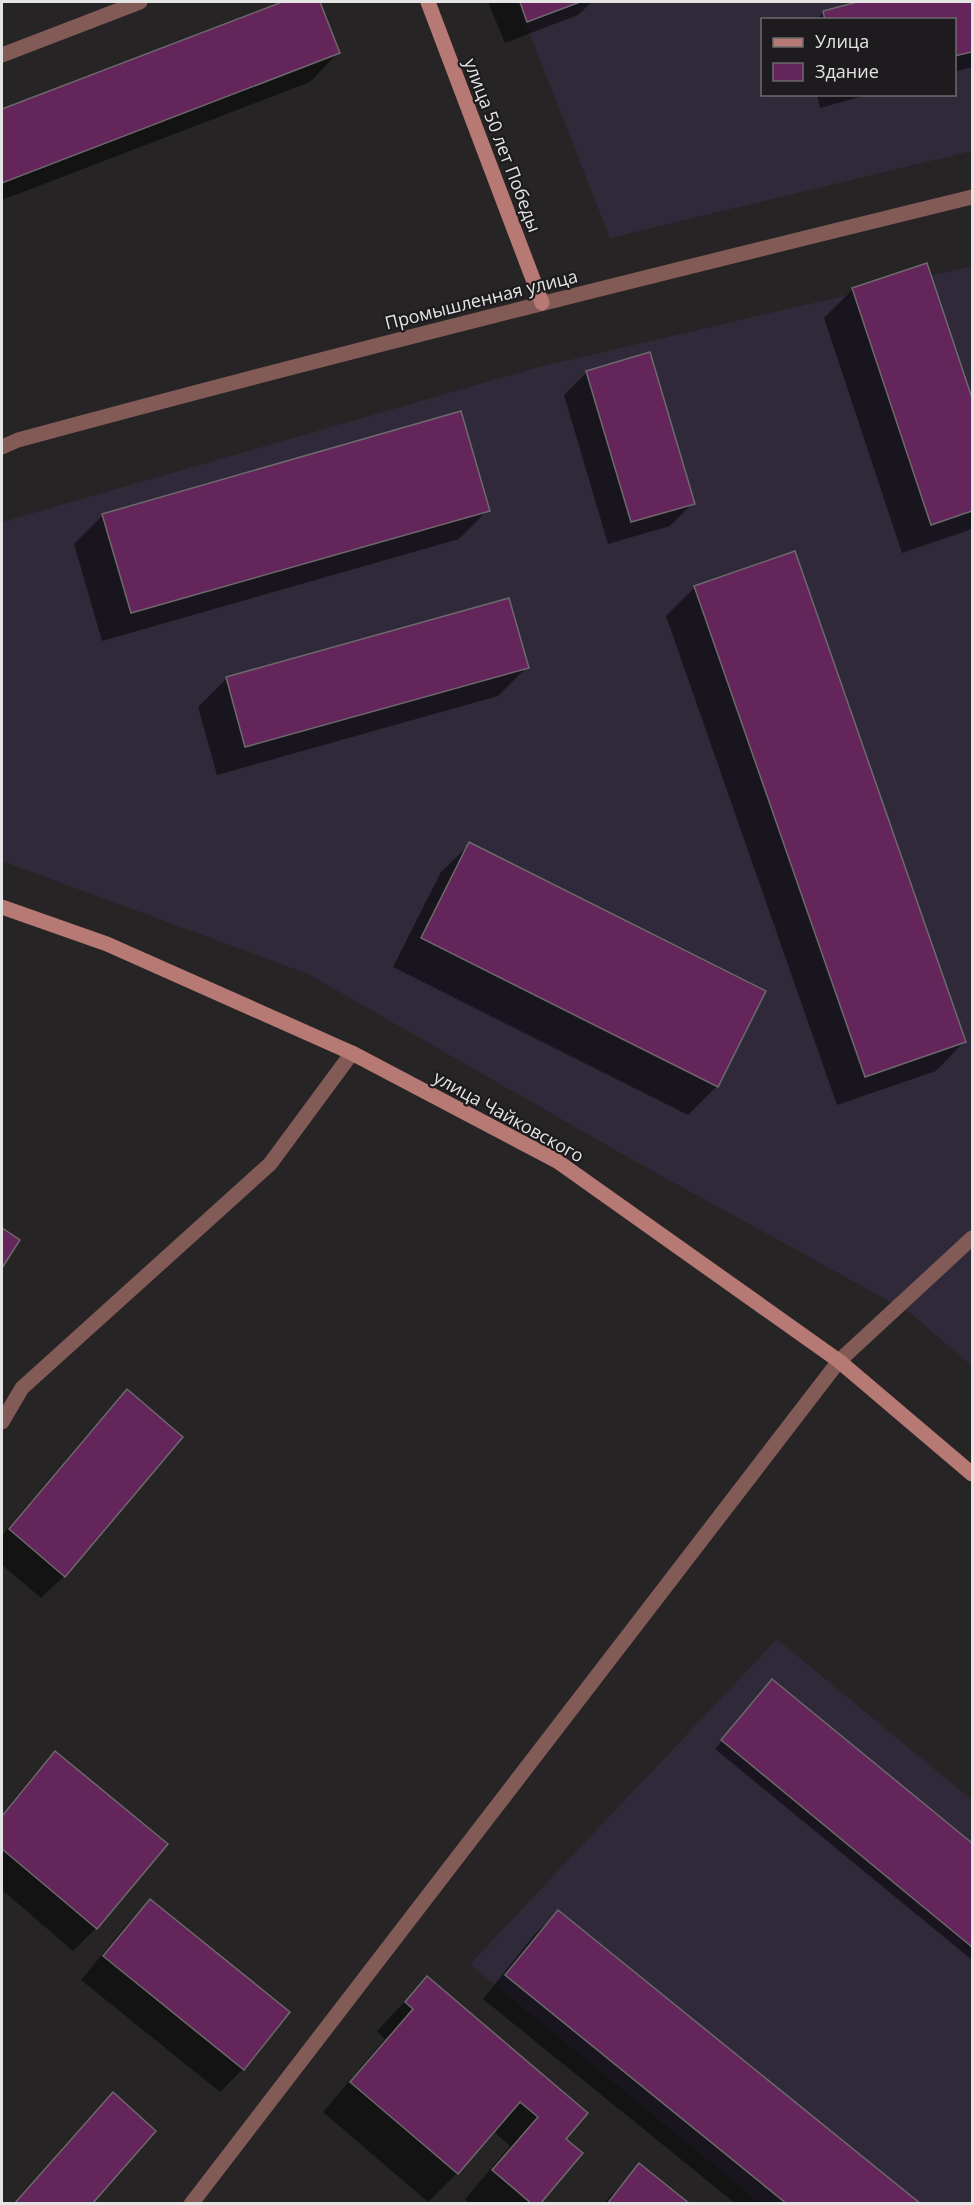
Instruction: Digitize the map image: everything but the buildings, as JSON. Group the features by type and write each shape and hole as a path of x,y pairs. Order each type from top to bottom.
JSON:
{"main road":[{"name":"улица 50 лет Победы","path":"428,2 542,303"},
{"name":"улица Чайковского","path":"2,907 107,944 352,1053 556,1161 839,1360 972,1474"}],"street":[{"path":"2,55 140,2"},
{"name":"Промышленная улица","path":"2,447 18,440 155,403 542,303 972,197"},
{"path":"2,1422 22,1388 270,1164 352,1053"},
{"path":"191,2204 839,1360 972,1238"}],"shaded area":[{"path":"517,2 972,2 972,151 610,238"},
{"path":"972,266 972,1366 909,1312 631,1159 308,974 2,861 2,522 539,367"},
{"path":"777,1639 972,1800 972,2203 760,2203 470,1964"}]}
